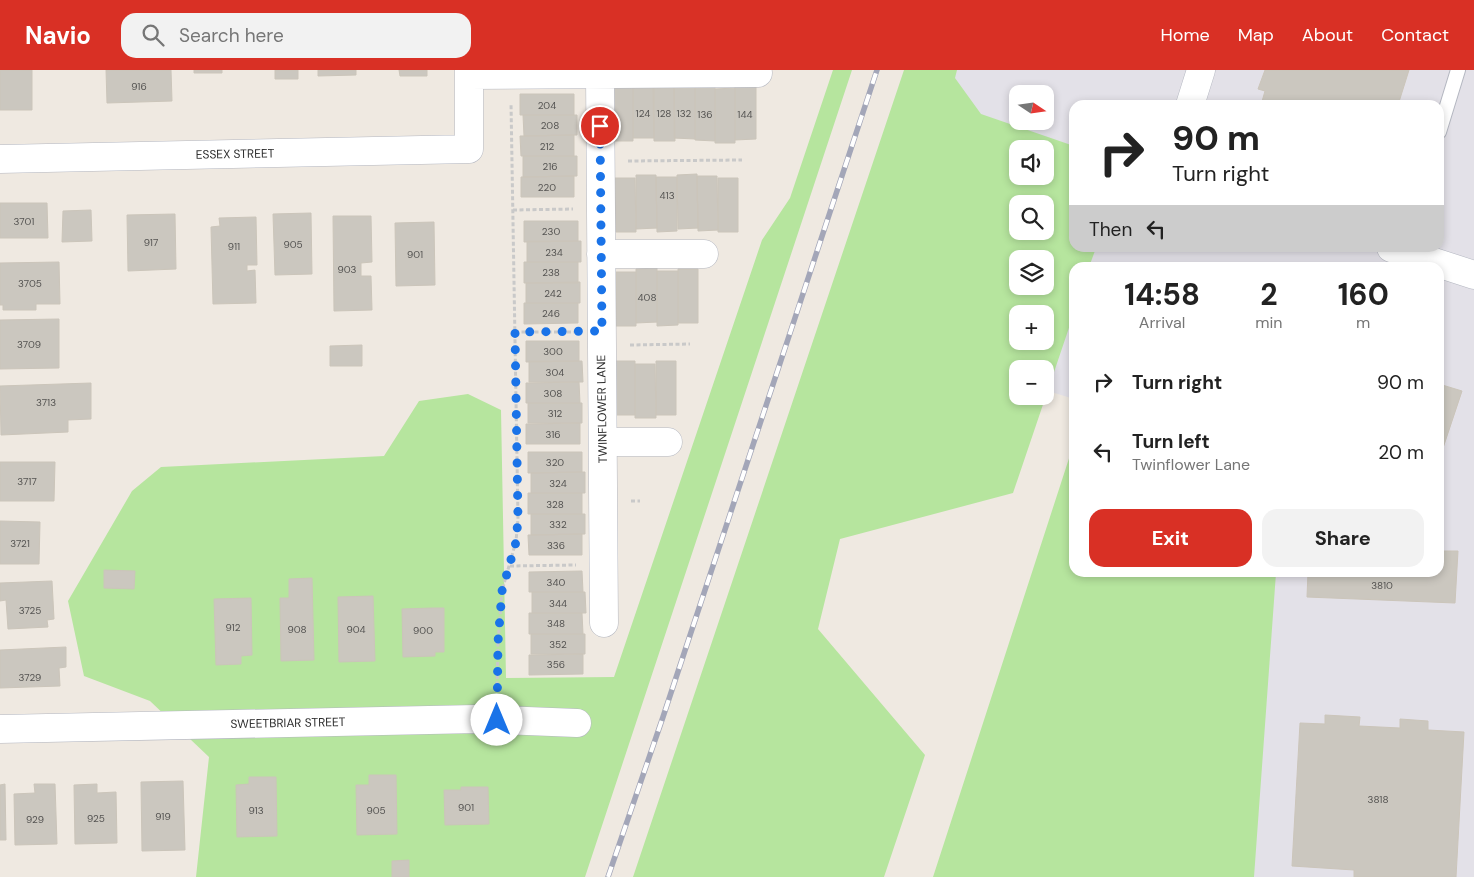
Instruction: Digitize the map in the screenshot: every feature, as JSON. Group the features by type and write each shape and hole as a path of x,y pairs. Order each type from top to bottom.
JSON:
{"street":[{"path":"1192,100 1201,70"},
{"path":"469,72 600,74 758,73"},
{"name":"ESSEX STREET","path":"0,159 469,149 469,72"},
{"name":"TWINFLOWER LANE","path":"600,74 604,624"},
{"path":"1407,252 1436,262"},
{"path":"601,254 704,254"},
{"path":"1444,265 1474,275"},
{"path":"603,442 668,442"},
{"name":"SWEETBRIAR STREET","path":"0,729 476,719 577,723"}],"lane":[{"path":"1444,116 1458,70"}],"path":[{"path":"497,720 502,591 516,542 518,519 511,95"},
{"path":"600,161 742,160"},
{"path":"513,210 601,209"},
{"path":"515,332 690,344"},
{"path":"510,566 581,565"}],"shaded area":[{"path":"910,70 1474,70 1474,877 1237,877 1273,577 1444,577 1444,262 1069,262 1069,397 1054,393 1054,360 1015,360 1011,350 1054,350 1054,305 1009,305 1009,344"}],"green space":[{"path":"833,70 852,70 585,877 196,877 209,757 150,701 84,676 68,601 132,491 161,467 384,456 419,401 468,394 501,410 506,678 614,677 762,240 790,198"},
{"path":"904,70 957,70 955,78 981,114 1009,124 1009,130 1028,130 1069,144 1069,252 1095,252 1091,262 1069,262 1069,328 1054,372 1054,360 1009,360 1009,405 1043,405 1013,493 840,539 818,629 925,755 884,877 633,877"},
{"path":"1069,458 1069,577 1276,577 1254,877 933,877"}],"building":[{"path":"0,70 32,70 32,110 0,110"},
{"path":"106,70 171,70 172,101 107,103"},
{"path":"194,70 222,70 222,73 194,73"},
{"path":"275,70 298,70 298,79 275,79"},
{"path":"318,70 356,70 356,75 318,76"},
{"path":"399,70 427,70 427,76 400,76"},
{"path":"1265,70 1409,70 1400,100 1262,100 1265,91 1258,89"},
{"path":"633,84 654,84 654,138 633,138"},
{"path":"674,85 695,87 695,139 674,138"},
{"path":"756,85 756,139 735,140 735,86"},
{"path":"715,86 715,141 695,140 695,87"},
{"path":"612,87 633,87 633,141 613,141"},
{"path":"653,87 674,87 675,141 654,141"},
{"path":"735,88 735,143 715,143 715,89"},
{"path":"520,94 574,94 574,115 520,115"},
{"path":"523,115 577,115 577,135 524,136"},
{"path":"574,135 574,156 521,156 520,136"},
{"path":"523,156 577,156 577,176 523,177"},
{"path":"697,174 698,228 678,229 677,175"},
{"path":"636,175 656,175 657,228 636,229"},
{"path":"574,176 574,197 521,197 521,177"},
{"path":"697,176 717,176 718,230 698,231"},
{"path":"656,177 677,177 677,231 657,232"},
{"path":"615,178 635,178 636,232 616,232"},
{"path":"718,178 738,178 738,232 718,232"},
{"path":"0,203 47,203 48,238 0,238"},
{"path":"91,210 92,241 62,242 63,211"},
{"path":"311,213 312,274 275,275 273,214"},
{"path":"175,214 176,269 128,271 127,215"},
{"path":"333,216 371,216 372,262 361,263 361,276 371,276 372,310 334,311"},
{"path":"256,217 257,265 247,265 247,271 255,270 256,303 213,304 211,227 220,226 219,218"},
{"path":"524,221 578,221 578,241 524,242"},
{"path":"434,222 435,285 396,286 395,223"},
{"path":"527,241 581,241 581,262 527,262"},
{"path":"59,262 60,304 36,304 36,310 3,310 3,305 0,305 0,263"},
{"path":"524,262 578,262 578,283 524,283"},
{"path":"657,268 657,322 636,323 636,269"},
{"path":"678,269 698,269 698,323 678,323"},
{"path":"657,271 678,271 678,325 657,326"},
{"path":"616,272 636,272 636,326 616,326"},
{"path":"580,282 580,303 526,303 526,283"},
{"path":"524,303 578,303 578,323 524,324"},
{"path":"59,319 59,368 0,369 0,320"},
{"path":"526,341 579,341 579,361 526,362"},
{"path":"362,345 362,366 330,366 330,346"},
{"path":"529,361 582,361 583,382 529,382"},
{"path":"614,361 635,361 635,415 615,415"},
{"path":"656,361 676,361 676,415 656,415"},
{"path":"635,364 655,364 656,418 635,418"},
{"path":"579,382 580,403 526,403 526,383"},
{"path":"91,383 91,419 68,420 68,432 1,435 0,386"},
{"path":"1444,386 1462,391 1444,445"},
{"path":"528,403 582,403 582,423 528,423"},
{"path":"580,423 580,444 526,444 526,424"},
{"path":"528,452 582,452 582,472 528,473"},
{"path":"0,462 55,462 54,501 0,501"},
{"path":"585,472 585,493 531,493 531,473"},
{"path":"528,493 582,493 582,514 528,514"},
{"path":"531,514 585,514 585,534 531,535"},
{"path":"0,521 40,522 39,564 0,564"},
{"path":"582,534 582,555 529,555 528,535"},
{"path":"1444,551 1458,551 1455,603 1307,597 1308,577 1444,577"},
{"path":"104,570 135,571 134,589 104,588"},
{"path":"582,571 583,592 529,592 529,572"},
{"path":"312,578 314,660 281,661 280,598 289,598 289,579"},
{"path":"52,581 54,619 47,620 48,627 8,629 6,600 0,601 0,583"},
{"path":"532,592 585,592 586,613 532,613"},
{"path":"373,596 375,661 339,662 338,597"},
{"path":"251,598 252,655 241,656 241,664 216,665 214,599"},
{"path":"444,608 444,652 435,652 435,656 403,657 402,609"},
{"path":"529,613 582,613 583,634 529,634"},
{"path":"531,634 585,634 585,654 531,654"},
{"path":"66,647 66,667 59,668 60,686 0,688 0,650"},
{"path":"583,654 583,674 529,675 529,655"},
{"path":"1325,715 1360,717 1359,726 1400,728 1400,719 1428,721 1428,730 1464,732 1456,877 1354,877 1354,870 1292,866 1300,723 1325,724"},
{"path":"369,775 396,775 397,834 357,835 356,785 369,785"},
{"path":"249,777 276,777 277,836 237,837 236,785 249,784"},
{"path":"183,781 185,850 142,851 141,782"},
{"path":"5,784 6,840 0,840 0,785"},
{"path":"34,784 55,784 57,844 15,845 14,794 35,793"},
{"path":"97,784 97,793 116,792 117,843 75,844 74,785"},
{"path":"461,787 488,787 489,824 445,825 444,790 461,790"},
{"path":"409,860 409,877 392,877 392,861"}],"railway":[{"path":"608,877 663,717 877,70"}],"route":[{"path":"497,720 498,642 502,591 516,542 518,519 515,332 602,331 600,126"}]}
